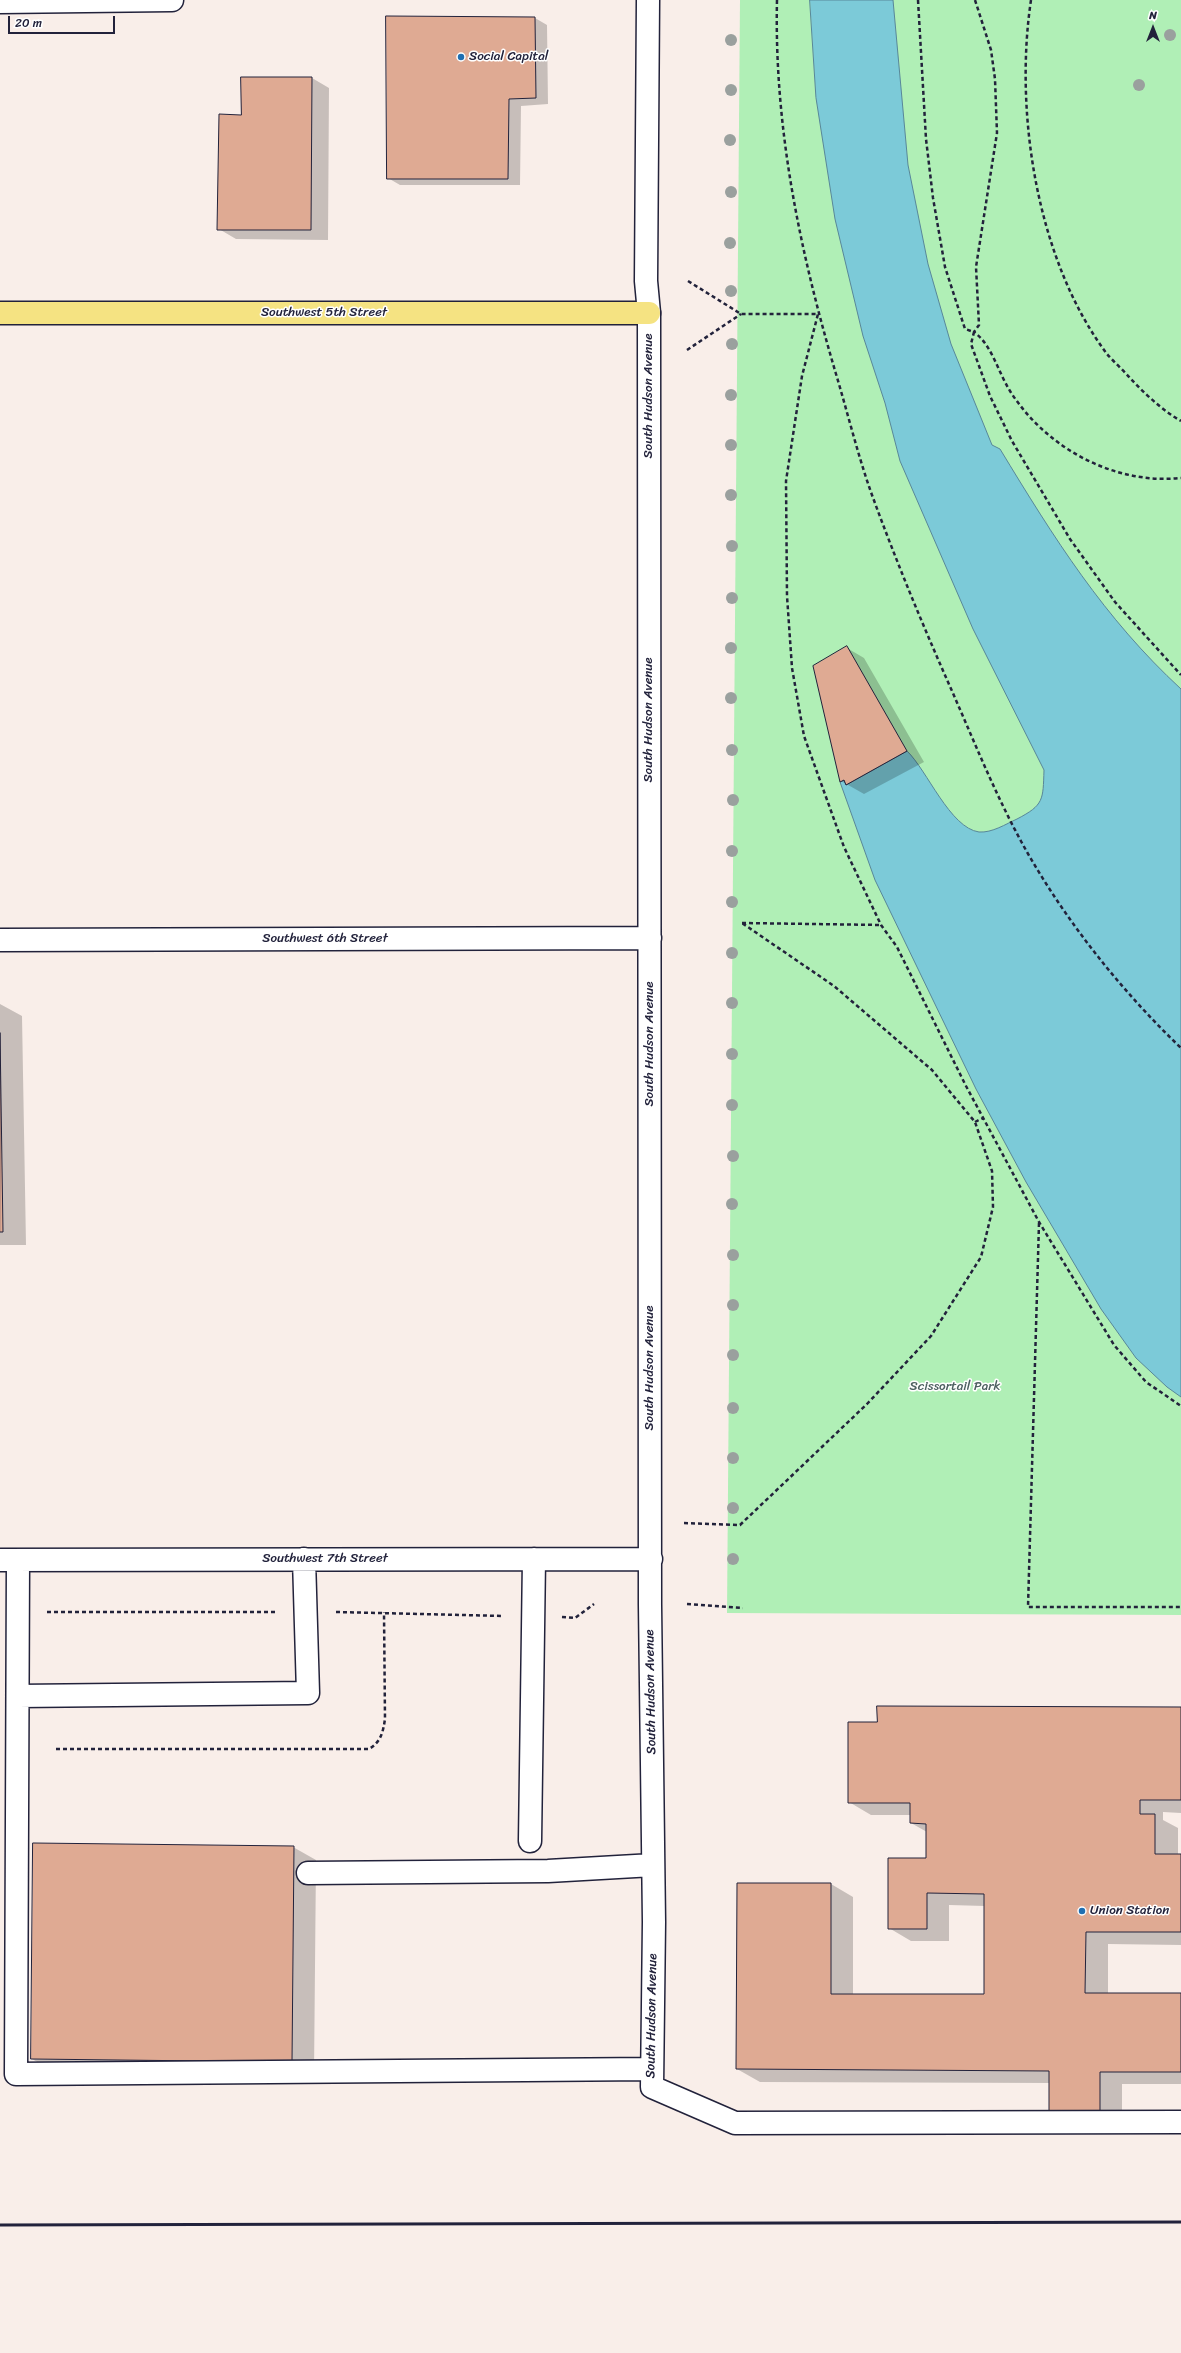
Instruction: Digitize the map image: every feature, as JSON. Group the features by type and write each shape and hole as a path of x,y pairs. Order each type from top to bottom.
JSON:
{"main road":[{"name":"Southwest 5th Street","path":"0,313 649,313"}],"street":[{"path":"0,2 172,0"},
{"name":"South Hudson Avenue","path":"648,0 646,281 649,313 651,1559 653,1865 652,2078"},
{"name":"Southwest 6th Street","path":"0,940 650,938"},
{"path":"18,1696 308,1693 304,1559"},
{"path":"530,1841 534,1559"},
{"name":"Southwest 7th Street","path":"9,1560 651,1559"},
{"path":"9,1560 18,1696 16,2074 652,2078 735,2123 1181,2122"},
{"path":"308,1873 548,1872 653,1865"}],"path":[{"path":"777,0 777,67 787,162 818,314 872,494 928,635 994,788 1018,838 1060,905 1108,970 1134,1001 1181,1048"},
{"path":"918,0 926,139 939,241 965,329 974,332 984,339 1010,391 1029,416 1079,457 1115,472 1143,478 1181,478"},
{"path":"975,0 991,50 995,79 997,133 976,267 979,325 974,332 971,344 990,396 1012,441 1070,539 1115,602 1181,675"},
{"path":"1031,0 1024,73 1028,127 1034,176 1050,237 1063,271 1082,313 1108,354 1139,387 1170,415 1181,421"},
{"path":"688,281 741,314 818,314"},
{"path":"687,350 741,314"},
{"path":"818,314 802,376 786,481 787,596 792,668 804,736 844,847 881,925 897,947 983,1118 1039,1222 1114,1344 1146,1382 1181,1406"},
{"path":"684,1523 740,1525 867,1404 931,1336 981,1258 994,1207 992,1171 975,1122 932,1070 834,986 742,923 881,925"},
{"path":"975,1122 983,1118"},
{"path":"1039,1222 1028,1607 1181,1607"},
{"path":"335,1612 384,1612 575,1618 594,1604"},
{"path":"687,1604 743,1608"},
{"path":"43,1612 284,1612"},
{"path":"56,1749 369,1749 378,1744 383,1731 385,1719 384,1612"}],"green space":[{"name":"Scissortail Park","path":"740,0 1181,0 1181,1615 727,1613"}],"water":[{"path":"810,0 893,0 908,165 928,264 951,344 992,445 1000,449 1040,514 1082,576 1104,605 1153,662 1181,689 1181,1397 1167,1387 1136,1358 1101,1309 1026,1182 976,1089 875,880 840,782 844,780 846,785 907,751 923,771 949,810 958,820 968,828 979,832 984,832 999,828 1017,819 1032,810 1037,805 1042,795 1044,770 973,629 900,461 885,403 863,336 835,219 816,98"}],"building":[{"name":"Social Capital","path":"386,16 535,17 536,98 509,99 508,179 387,179"},
{"path":"241,77 312,77 311,230 217,230 219,114 241,115"},
{"path":"847,646 907,751 846,785 844,780 840,782 813,666"},
{"path":"0,1033 3,1232 0,1232"},
{"name":"Union Station","path":"877,1706 1181,1707 1181,1800 1140,1800 1140,1814 1155,1814 1155,1854 1181,1854 1181,1932 1086,1932 1085,1993 1181,1993 1181,2072 1100,2072 1100,2114 1049,2114 1049,2071 736,2069 737,1883 831,1883 831,1994 984,1994 984,1894 927,1893 927,1929 888,1929 888,1858 926,1858 926,1824 910,1823 910,1803 848,1803 848,1722 877,1722"},
{"path":"33,1843 294,1846 292,2062 31,2059"}],"railway":[{"path":"0,2225 1181,2222"}],"place":[{"name":"Social Capital","path":"461,57"},
{"name":"Union Station","path":"1082,1911"}]}
